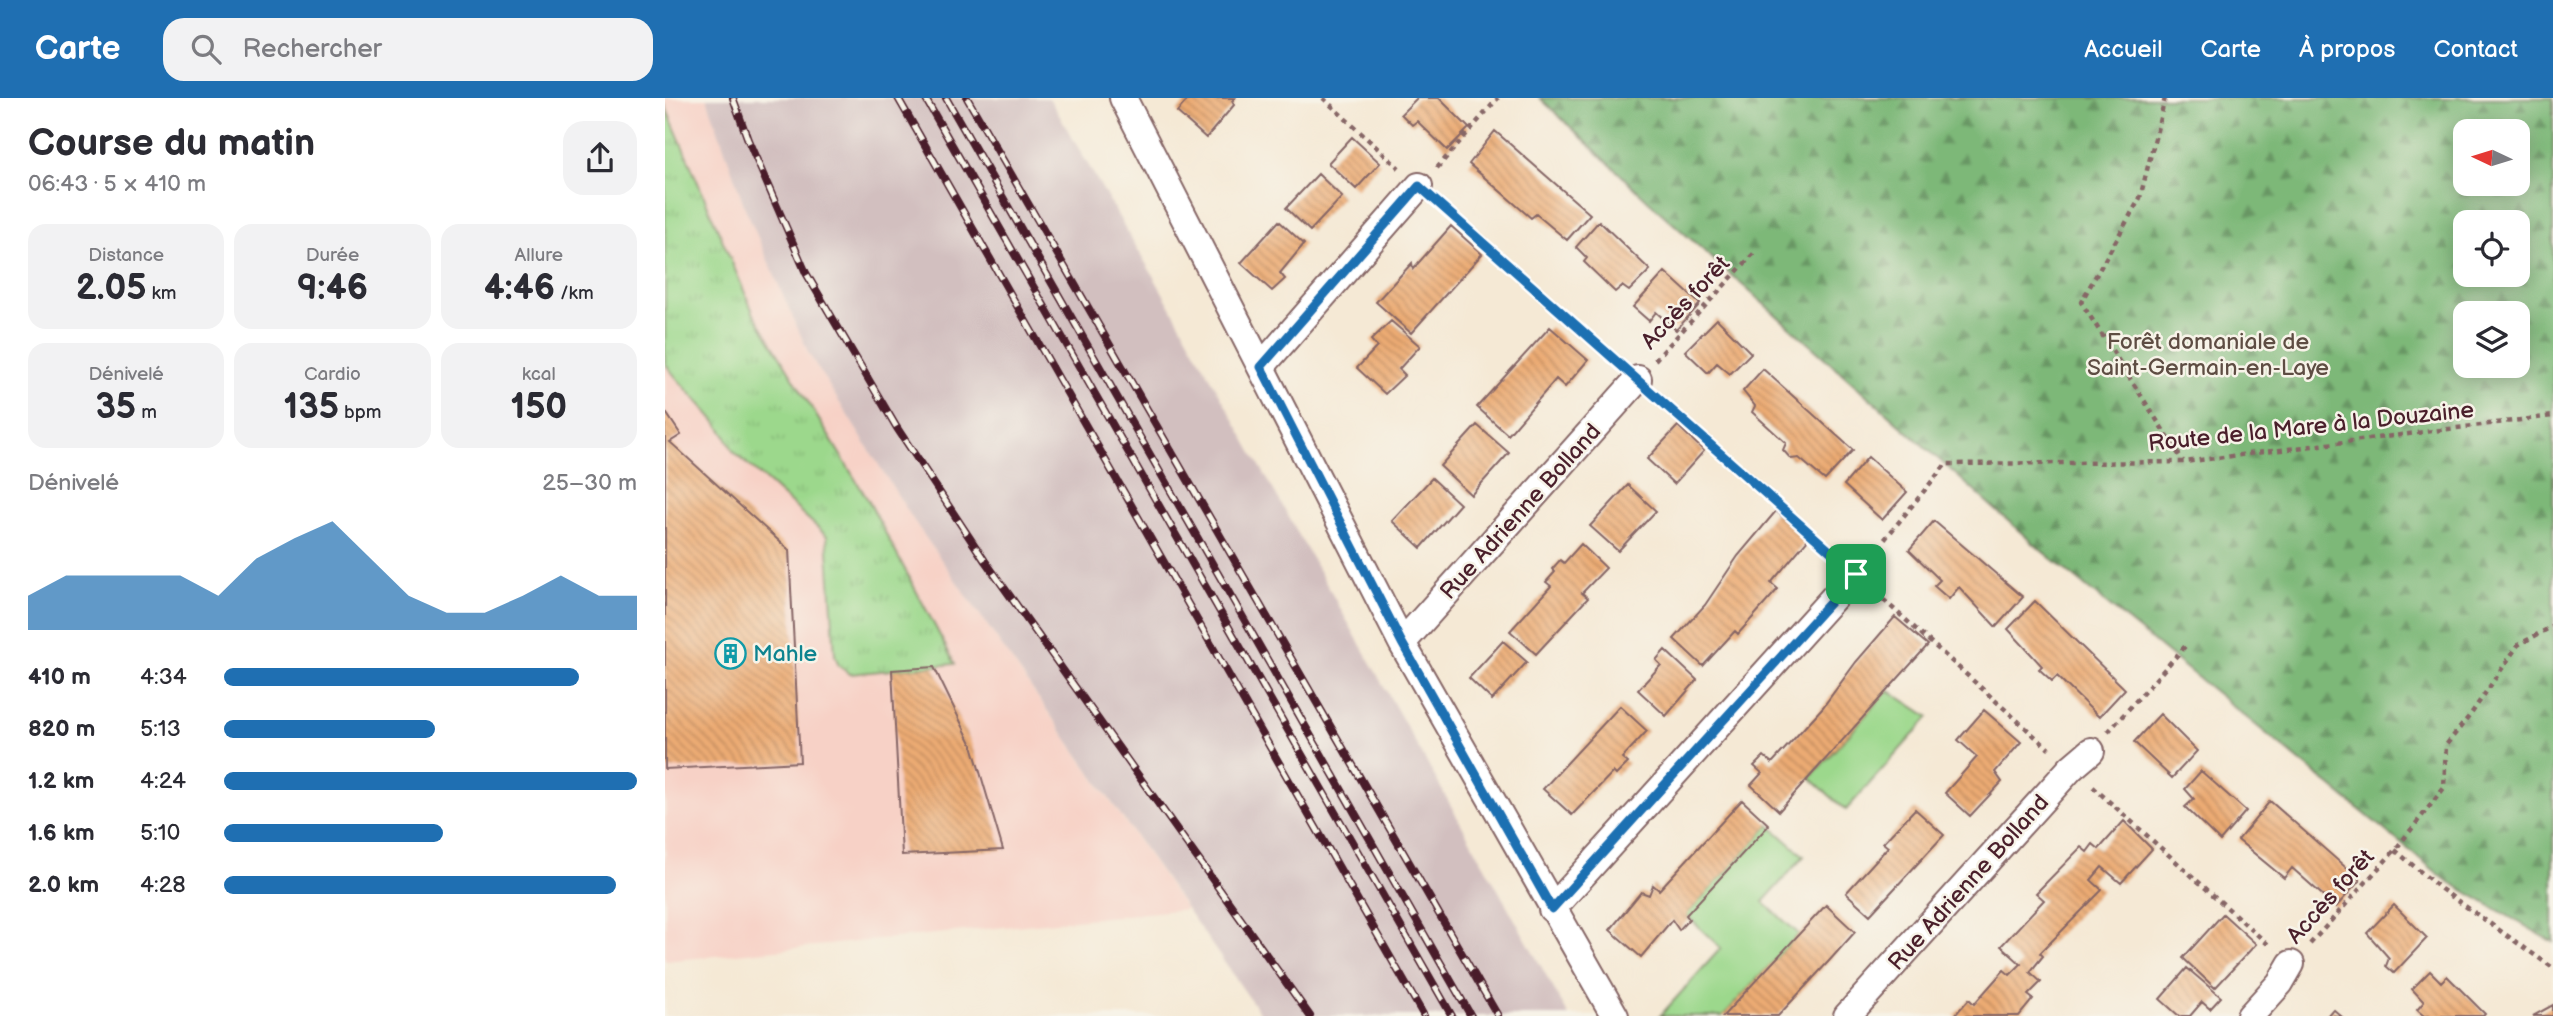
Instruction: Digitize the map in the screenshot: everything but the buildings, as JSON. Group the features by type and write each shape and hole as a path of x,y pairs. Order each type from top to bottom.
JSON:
{"street":[{"path":"1123,98 1402,643 1615,1016"},
{"path":"1261,367 1419,186"},
{"name":"Rue Adrienne Bolland","path":"1402,643 1638,379"},
{"path":"1552,909 1856,574"},
{"name":"Rue Adrienne Bolland","path":"1847,1016 2071,768 2091,751"},
{"path":"2250,1016 2280,983 2291,964"}],"path":[{"path":"1323,98 1856,574"},
{"path":"1419,186 1498,98"},
{"path":"2165,98 2140,198 2081,302 2184,461"},
{"name":"Accès forêt","path":"1638,379 1757,250"},
{"name":"Route de la Mare à la Douzaine","path":"1856,574 1946,464 2184,461 2553,416"},
{"name":"Accès forêt","path":"2291,964 2395,850 2444,788 2446,745 2471,714 2518,645 2553,626"},
{"path":"2091,751 2188,643"},
{"path":"2395,850 2441,889 2553,968"}],"shaded area":[{"path":"665,98 707,98 745,208 809,354 914,521 1186,909 665,961"},
{"path":"707,98 1049,98 1155,279 1569,1016 1262,1016 914,521 809,354 745,208"}],"green space":[{"name":"Forêt domaniale de Saint-Germain-en-Laye","path":"1540,98 2553,98 2553,942 2446,880 2042,551 1658,210"},
{"path":"665,105 753,312 868,500 955,664 850,674 839,666 835,655 827,536 733,451 711,416 665,363"},
{"path":"1888,690 1929,717 1846,810 1810,778"},
{"path":"1769,825 1804,856 1763,902 1799,934 1723,1016 1660,1016 1721,948 1686,915"}],"railway":[{"path":"733,98 748,140 806,273 897,428 985,561 1310,1016"},
{"path":"898,98 1424,1016"},
{"path":"925,98 1452,1016"},
{"path":"946,98 1471,1016"},
{"path":"967,98 1498,1016"}],"place":[{"name":"Mahle","path":"730,653"}],"route":[{"path":"1419,186 1856,574 1552,909 1402,643 1261,367 1419,186"}]}
